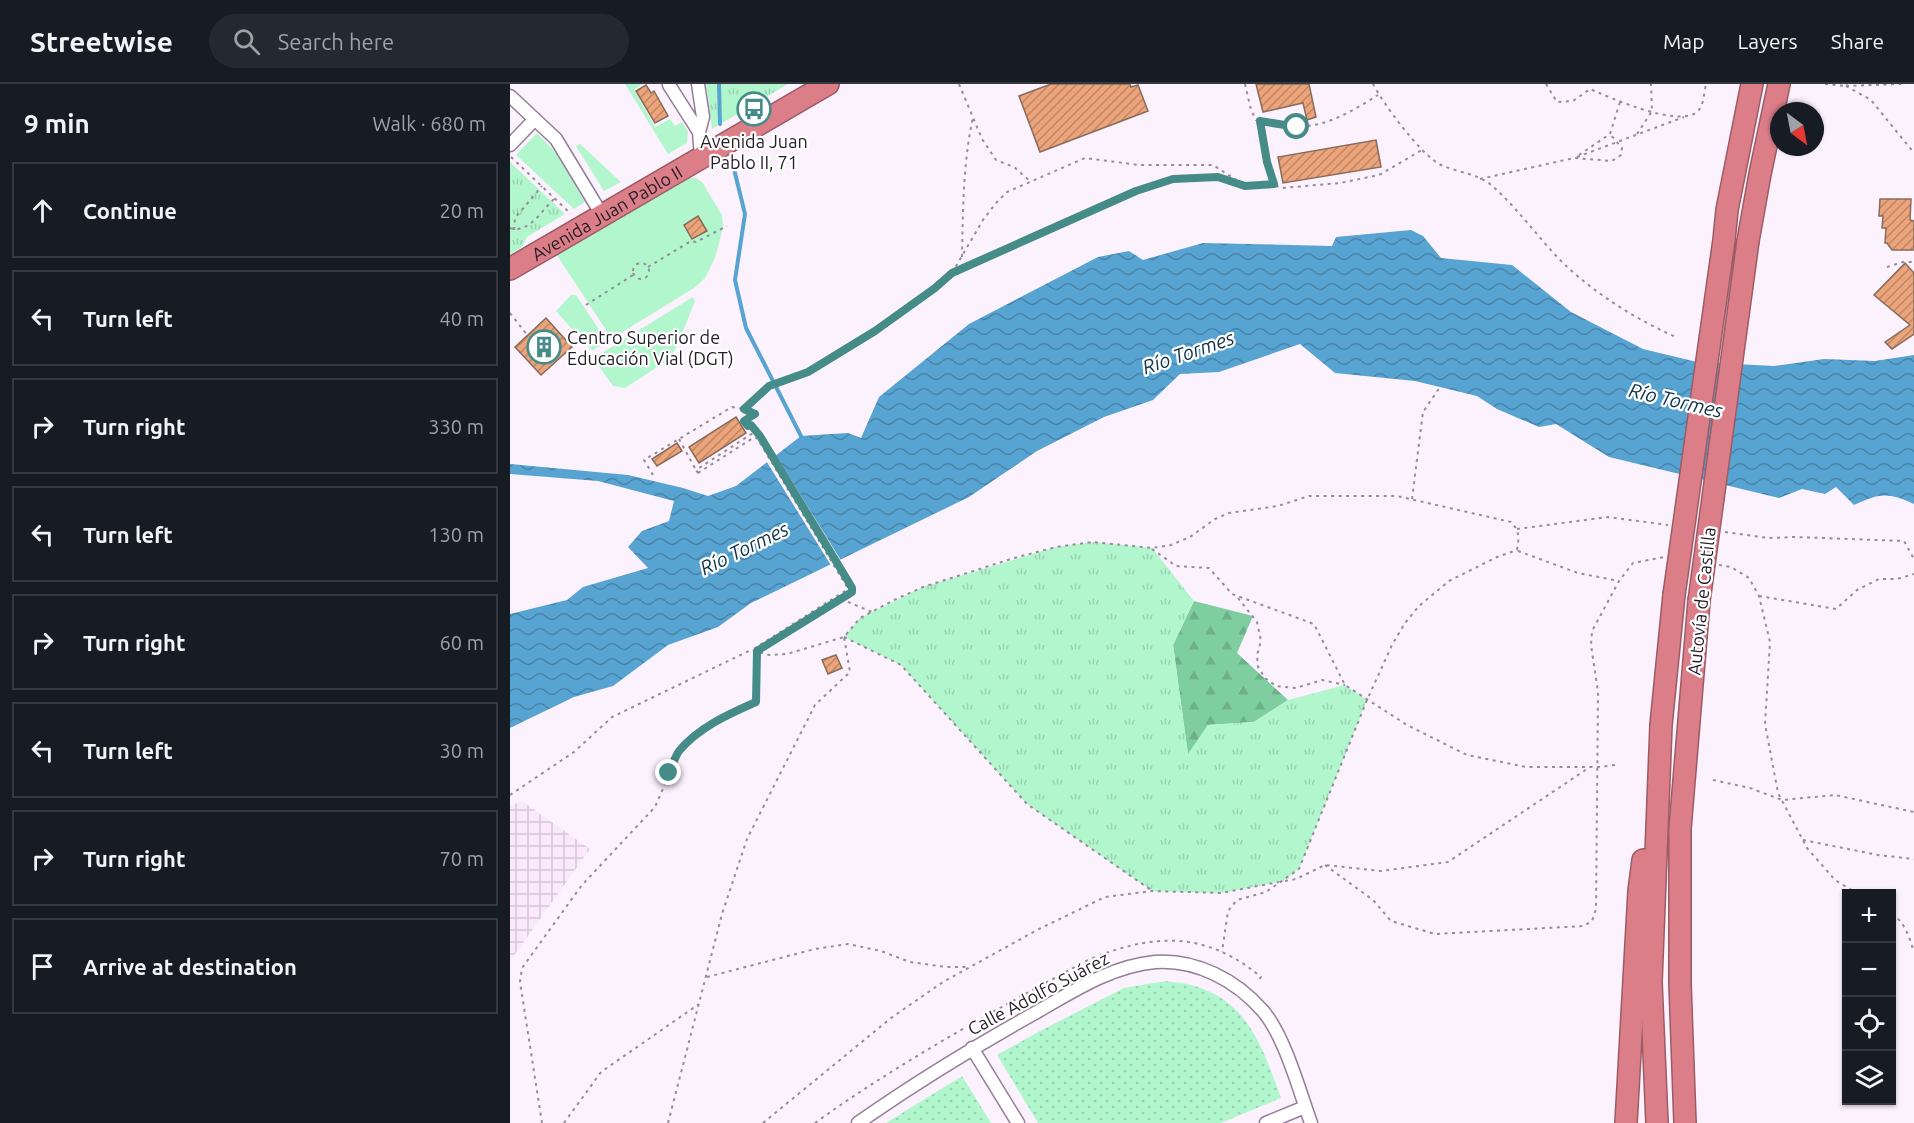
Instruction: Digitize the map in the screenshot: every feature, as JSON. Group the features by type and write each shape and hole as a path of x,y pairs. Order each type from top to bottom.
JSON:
{"highway":[{"name":"Avenida Juan Pablo II","path":"510,269 828,84"},
{"path":"1727,210 1737,84"},
{"name":"Autovía de Castilla","path":"1657,1123 1651,982 1661,725 1674,595 1727,210 1752,84"},
{"name":"Autovía de Castilla","path":"1685,1123 1680,984 1680,829 1699,601 1748,241 1779,84"},
{"path":"1626,1123 1639,891 1661,725"}],"street":[{"path":"669,84 699,132"},
{"path":"698,84 703,117 699,132 701,157"},
{"path":"510,96 556,139 602,215"},
{"path":"511,151 535,119"},
{"name":"Calle Adolfo Suárez","path":"858,1123 972,1048 1089,982 1129,966 1157,962 1205,969 1234,984 1264,1013 1286,1055 1311,1123"},
{"path":"972,1048 1018,1123"},
{"path":"1266,1123 1305,1107"}],"path":[{"path":"959,84 982,139 996,160 1014,167 1030,181"},
{"path":"1245,84 1251,110 1256,120 1297,127 1324,122 1350,112 1378,95"},
{"path":"1373,84 1378,95 1422,150 1439,164 1487,182 1510,202 1563,263 1590,287 1654,327 1678,338"},
{"path":"1546,84 1557,102 1573,101 1590,89 1620,102 1668,116 1688,116"},
{"path":"1637,134 1652,111 1651,84"},
{"path":"1480,179 1574,158 1698,112 1706,84"},
{"path":"1825,84 1901,84"},
{"path":"1847,85 1871,100 1914,153"},
{"path":"1574,158 1610,134 1620,102"},
{"path":"962,258 963,189 967,144 973,117"},
{"path":"1260,121 1267,162 1274,184"},
{"path":"1574,158 1612,161 1621,155 1622,148 1610,134"},
{"path":"952,273 1136,191 1173,179 1218,177 1245,186 1274,184 1282,188 1340,183 1379,175 1422,150"},
{"path":"511,151 571,214"},
{"path":"744,409 769,386 780,380 808,372 875,331 935,288 952,273 983,220 996,203 1007,192 1030,181 1085,158 1139,165 1213,165 1245,186"},
{"path":"542,186 515,218 512,229 523,229 532,223 555,198"},
{"path":"648,267 691,241 696,242 727,226"},
{"path":"1887,267 1903,262 1914,262"},
{"path":"644,263 648,267 647,277 637,278 633,274 635,265 644,263"},
{"path":"586,305 633,274"},
{"path":"510,313 528,336"},
{"path":"1412,499 1423,412 1440,387"},
{"path":"644,460 732,407 755,414 744,421 748,426 751,425 760,436 852,588 852,592 757,651"},
{"path":"697,471 753,433 760,436"},
{"path":"510,795 574,752 612,717 751,650 845,591 847,587 757,438 753,438 697,471"},
{"path":"679,439 697,471"},
{"path":"641,456 653,475"},
{"path":"751,650 769,655 787,654 844,637 860,618 923,587 1014,558 1056,547 1093,542 1152,548 1171,545 1190,537 1215,519 1228,513 1278,506 1309,496 1397,496 1511,522 1520,537 1517,550"},
{"path":"1900,542 1904,542 1914,559"},
{"path":"1152,548 1176,566 1209,568 1232,594 1314,624 1345,685"},
{"path":"1222,952 1228,911 1237,900 1266,892 1299,869 1367,700 1392,645 1405,623 1419,606 1449,581 1497,556 1517,550 1578,573 1619,581"},
{"path":"1759,596 1836,609 1857,590 1879,579 1897,579 1914,574"},
{"path":"1235,595 1257,622 1261,640 1257,655 1258,667 1265,678 1276,686 1296,688 1322,680 1345,685 1407,725 1467,755 1526,767 1615,765"},
{"path":"841,599 872,612"},
{"path":"844,637 901,665 1027,804 1152,891"},
{"path":"668,1123 722,914 747,839 814,705 850,672 844,637"},
{"path":"542,1123 520,982 522,968 582,885 655,807 679,752 702,730 756,702 757,651"},
{"path":"763,1123 891,1018 943,982 1037,930 1105,897 1152,891 1221,893 1296,879 1325,865 1381,871 1448,862 1590,767"},
{"path":"1325,865 1373,900 1391,921 1435,934 1584,926 1592,921 1596,909 1598,767"},
{"path":"1713,780 1750,788 1782,800 1835,795 1914,812"},
{"path":"1782,800 1807,848 1835,880 1850,889"},
{"path":"1803,840 1878,855 1914,859"},
{"path":"1896,916 1907,932 1914,952"},
{"path":"815,1123 939,1041 1086,961 1111,950 1133,944 1170,940 1196,942 1236,957 1261,977 1257,982"},
{"path":"706,977 815,949 848,944 881,951 910,962 946,968 970,968"},
{"path":"564,1123 601,1072 699,1004"}],"shaded area":[{"path":"522,801 590,849 510,961 510,806"}],"green space":[{"path":"625,84 642,84 634,90 655,127 670,119 675,126 682,122 688,132 687,143 668,154"},
{"path":"706,84 788,84 712,129"},
{"path":"537,133 555,152 585,202 574,209 516,155"},
{"path":"580,144 621,182 604,191 576,146"},
{"path":"510,162 565,214 527,237 522,247 510,254"},
{"path":"688,178 696,178 702,182 722,215 723,228 715,258 705,278 694,288 616,336 610,336 556,254"},
{"path":"571,295 576,295 606,340 593,350 556,311"},
{"path":"693,297 695,301 677,346 668,360 625,388 613,386 596,362 597,356"},
{"path":"1093,542 1152,548 1194,601 1173,645 1188,754 1208,725 1254,722 1288,700 1345,685 1367,700 1299,869 1283,881 1221,893 1152,891 1027,804 901,665 844,637 860,618 923,587 1056,547"},
{"path":"1194,601 1253,616 1237,653 1288,700 1254,722 1208,725 1188,755 1173,645"},
{"path":"1166,981 1198,987 1216,995 1243,1017 1261,1047 1281,1098 1221,1123 1038,1123 997,1055 1124,988"},
{"path":"962,1076 991,1123 886,1123"}],"water":[{"name":"Río Tormes","path":"1411,230 1423,236 1441,258 1512,265 1571,312 1643,349 1697,362 1774,366 1824,359 1875,361 1914,355 1914,504 1897,497 1878,496 1854,505 1836,487 1825,494 1802,489 1779,498 1609,457 1556,424 1539,427 1497,409 1477,396 1415,381 1335,373 1300,344 1219,372 1180,374 1153,400 1104,417 1037,451 969,497 751,603 718,627 668,645 613,686 574,697 510,728 510,614 567,600 583,587 648,568 628,547 642,531 669,521 674,501 598,481 510,474 510,464 628,475 708,496 736,486 801,436 848,433 861,438 879,397 969,324 1098,257 1129,251 1143,260 1203,243 1332,246 1336,237"}],"pier":[{"path":"774,452 842,562 832,567 765,459"}],"building":[{"path":"1051,84 1130,84 1131,87 1138,85 1148,111 1040,152 1019,96"},
{"path":"1256,84 1309,84 1316,117 1307,120 1303,103 1263,112"},
{"path":"646,85 651,93 654,91 668,116 655,123 636,91"},
{"path":"1376,140 1381,167 1283,183 1278,157"},
{"path":"1880,199 1911,199 1910,220 1914,221 1914,250 1892,250 1885,243 1886,228 1882,228 1883,216 1879,216"},
{"path":"698,216 707,231 692,239 684,225"},
{"path":"1905,263 1914,273 1914,334 1892,349 1885,342 1910,325 1874,295"},
{"name":"Centro Superior de Educación Vial (DGT)","path":"546,318 572,347 541,375 515,347"},
{"path":"736,417 746,433 699,463 689,447"},
{"path":"677,443 682,451 657,466 652,459"},
{"path":"836,655 842,668 828,674 822,660"}],"waterway":[{"path":"719,84 720,124"},
{"path":"733,165 745,214 735,280 746,328 802,438"}],"place":[{"name":"Avenida Juan Pablo II, 71","path":"754,109"},
{"name":"Centro Superior de Educación Vial (DGT)","path":"544,347"}],"route":[{"path":"669,773 679,752 702,730 756,702 757,651 852,592 848,581 760,436 751,425 748,426 744,421 755,414 744,409 769,386 780,380 808,372 875,331 952,273 1136,191 1173,179 1218,177 1245,186 1274,184 1267,162 1260,121 1297,127"}]}
